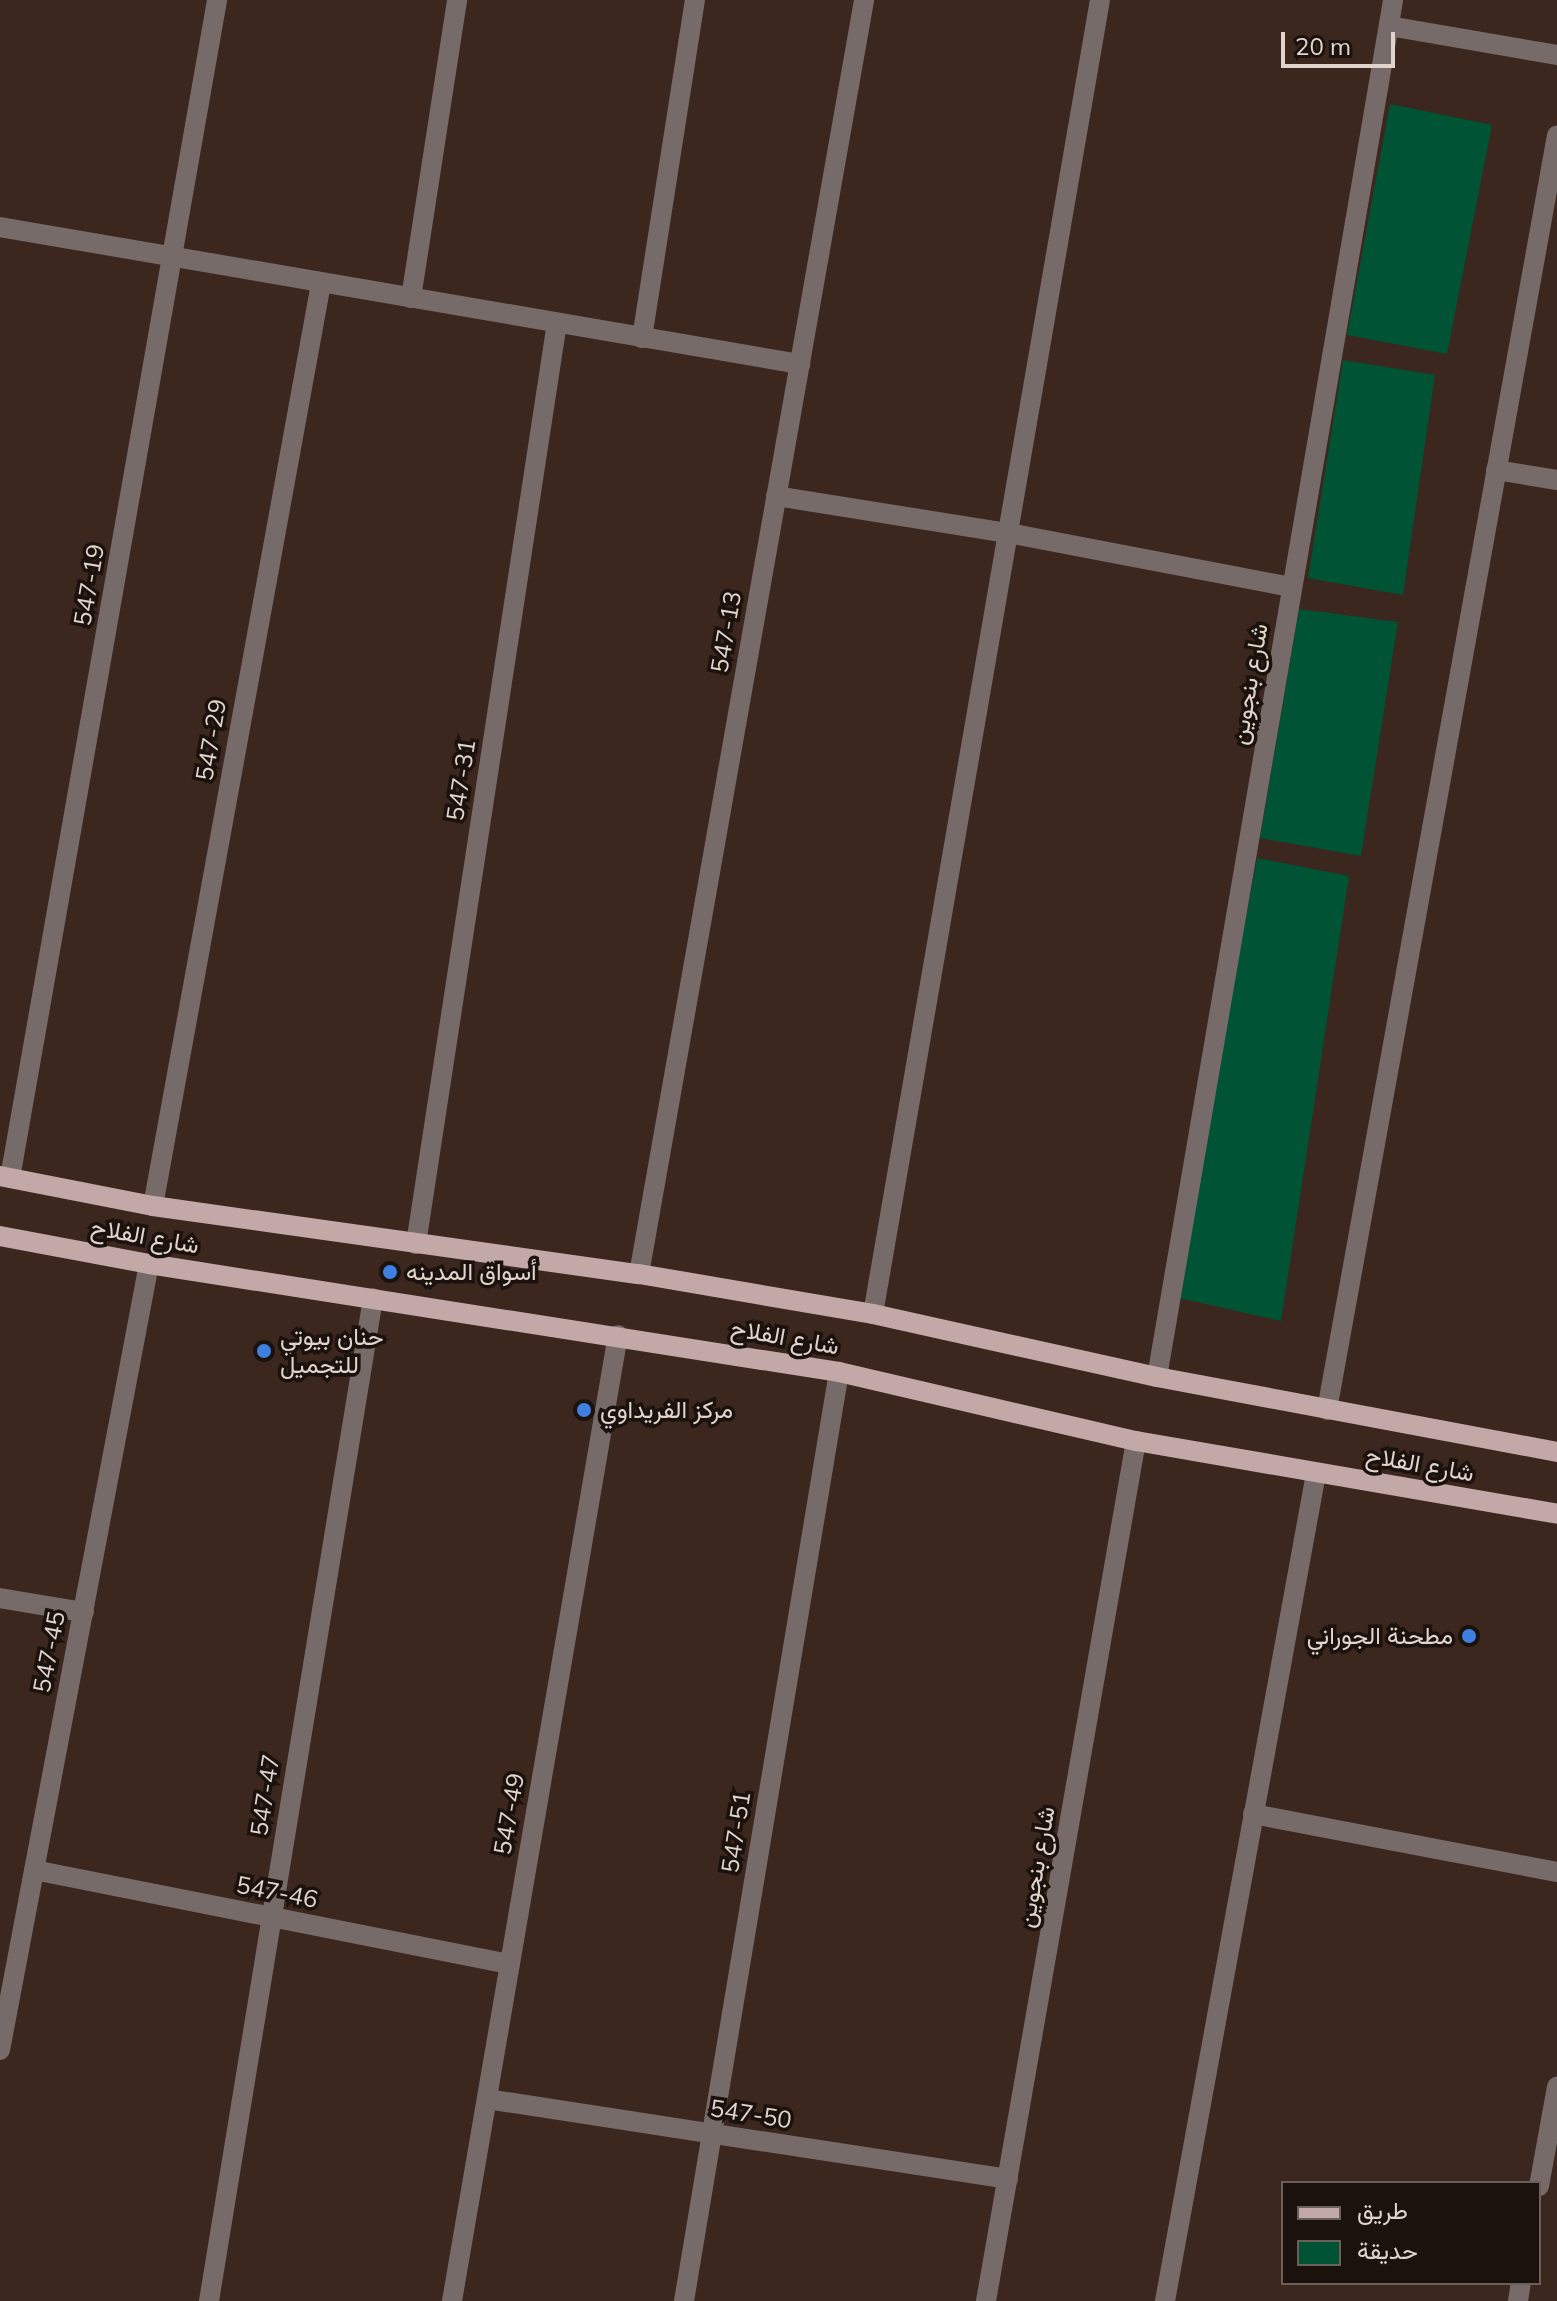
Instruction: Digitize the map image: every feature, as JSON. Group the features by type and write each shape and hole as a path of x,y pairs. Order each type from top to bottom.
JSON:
{"main road":[{"name":"شارع الفلاح","path":"5,1177 153,1206 639,1274 873,1314 1157,1377 1557,1452"},
{"name":"شارع الفلاح","path":"0,1236 149,1264 839,1372 1136,1441 1557,1514"}],"street":[{"name":"547-19","path":"5,1177 217,0"},
{"path":"411,298 457,0"},
{"path":"642,338 695,0"},
{"name":"547-13","path":"639,1274 864,0"},
{"path":"873,1314 1100,0"},
{"name":"شارع بنجوين","path":"1157,1377 1393,0"},
{"path":"1389,26 1557,55"},
{"path":"1327,1410 1557,136"},
{"path":"0,227 800,364"},
{"name":"547-29","path":"153,1206 321,283"},
{"name":"547-31","path":"416,1244 557,323"},
{"path":"1496,470 1557,480"},
{"path":"776,496 1008,533 1292,587"},
{"name":"547-45","path":"0,2050 149,1264"},
{"name":"547-47","path":"209,2301 373,1298"},
{"name":"547-49","path":"452,2301 618,1335"},
{"name":"547-51","path":"684,2301 839,1372"},
{"name":"شارع بنجوين","path":"986,2301 1136,1441"},
{"path":"1165,2301 1316,1473"},
{"path":"0,1598 84,1612"},
{"path":"1253,1814 1557,1872"},
{"name":"547-46","path":"34,1870 510,1964"},
{"path":"1540,2181 1557,2087"},
{"name":"547-50","path":"487,2099 1008,2179"}],"green space":[{"path":"1390,104 1492,125 1447,354 1347,335"},
{"path":"1343,360 1435,375 1403,595 1308,578"},
{"path":"1299,609 1398,622 1361,856 1260,838"},
{"path":"1257,858 1349,876 1281,1321 1175,1297"}],"place":[{"name":"أسواق المدينه","path":"390,1272"},
{"name":"حنان بيوتي للتجميل","path":"264,1351"},
{"name":"مركز الفريداوي","path":"584,1410"},
{"name":"مطحنة الجوراني","path":"1469,1636"}]}
